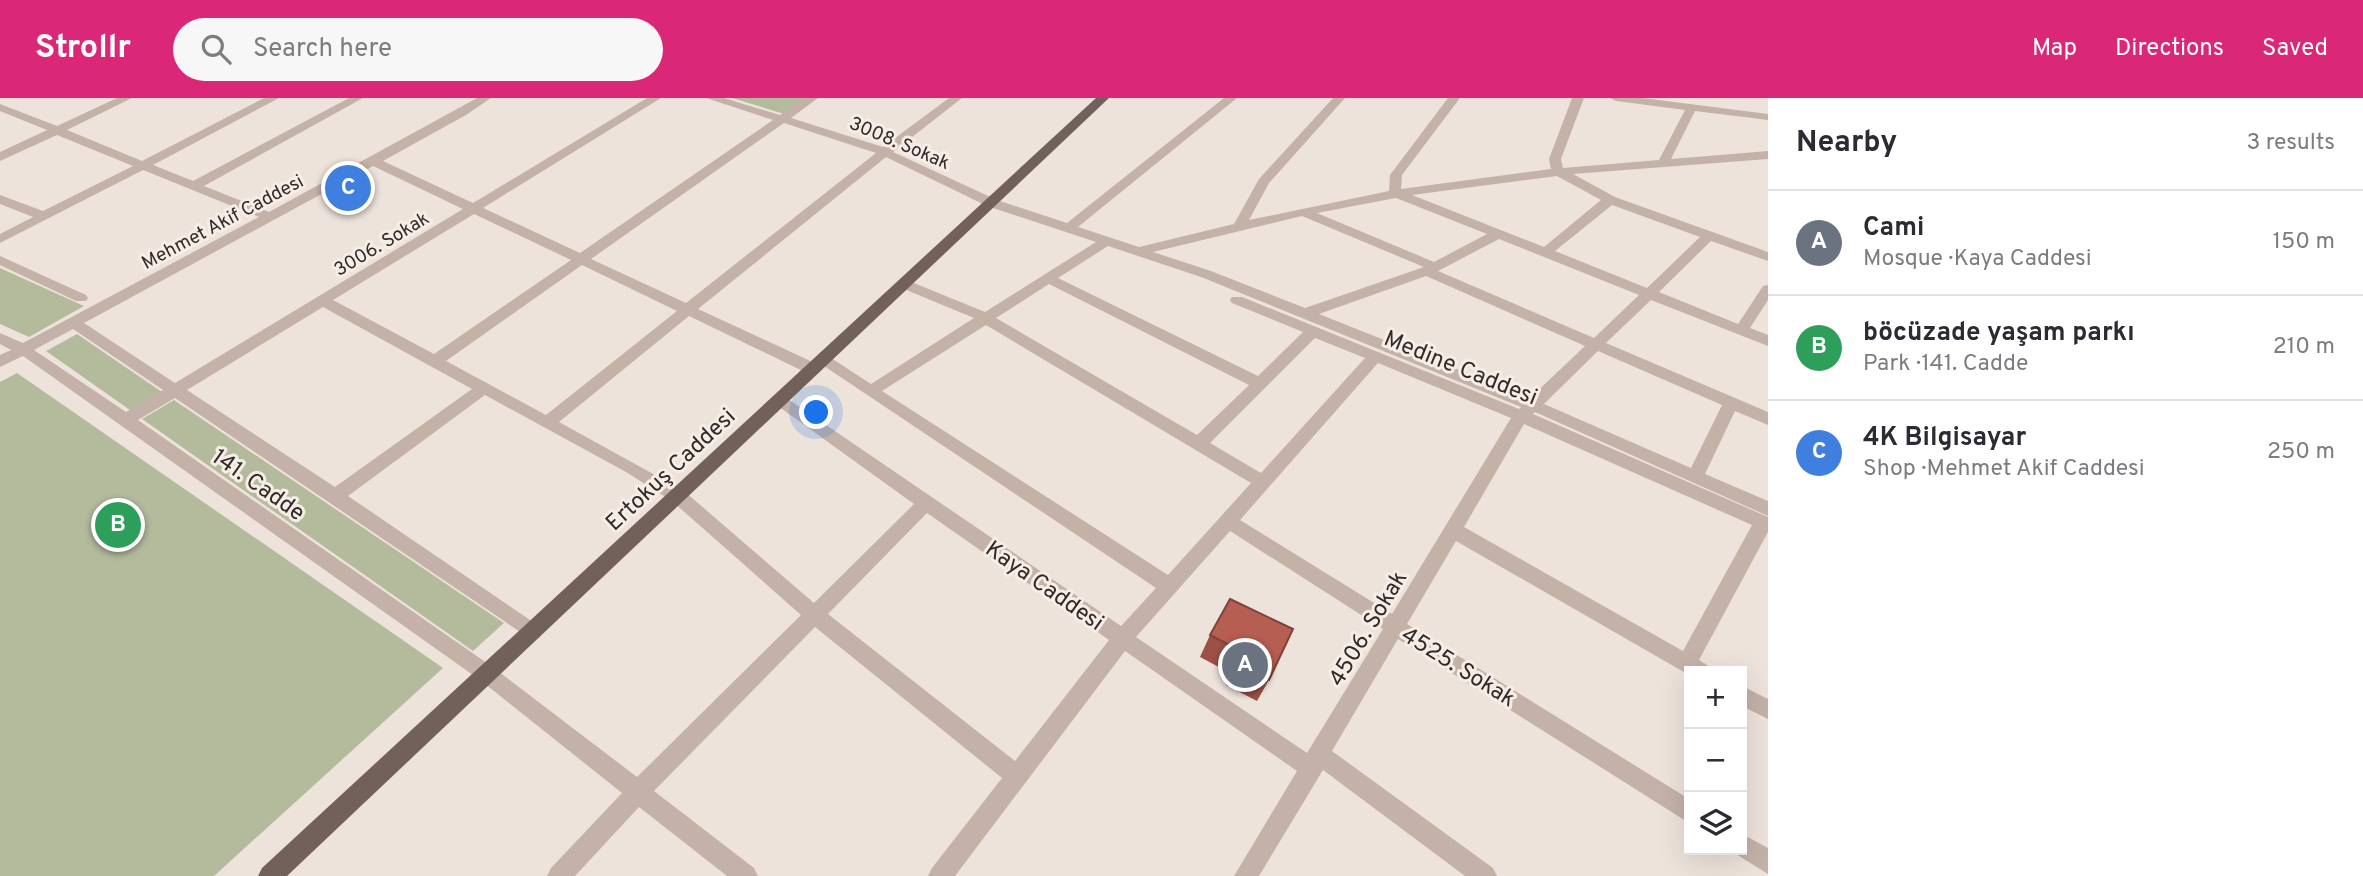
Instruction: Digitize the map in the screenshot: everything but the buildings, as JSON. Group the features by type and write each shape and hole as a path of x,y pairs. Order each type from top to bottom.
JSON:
{"main road":[{"name":"Ertokuş Caddesi","path":"270,876 1104,98"}],"street":[{"path":"0,158 126,98"},
{"path":"0,239 273,98"},
{"path":"194,186 356,98"},
{"name":"3006. Sokak","path":"126,420 655,98"},
{"name":"3008. Sokak","path":"712,98 886,151 992,203"},
{"path":"435,361 812,98"},
{"path":"548,422 956,98"},
{"path":"1068,229 1230,98"},
{"path":"1239,226 1263,182 1339,98"},
{"path":"1396,193 1396,176 1454,98"},
{"path":"1578,98 1555,159 1558,171 1610,200 1768,257"},
{"path":"1616,98 1768,117"},
{"path":"1707,98 1713,110"},
{"name":"Mehmet Akif Caddesi","path":"0,362 490,99"},
{"path":"0,107 270,217"},
{"path":"1663,163 1692,107"},
{"path":"1136,252 1239,226 1396,193 1558,171 1765,159"},
{"path":"373,161 688,310 818,365 871,391 1169,586"},
{"path":"1396,193 1768,341"},
{"path":"0,199 43,216"},
{"path":"1545,253 1610,200"},
{"name":"Medine Caddesi","path":"992,203 1206,274 1304,314 1766,519"},
{"path":"1303,212 1593,345 1768,419"},
{"path":"1304,314 1431,269 1498,234"},
{"name":"4506. Sokak","path":"1246,876 1525,410 1709,236"},
{"path":"871,391 1105,242"},
{"name":"Medine Caddesi","path":"1136,252 1195,282 1313,331 1695,477 1766,519"},
{"path":"0,260 81,298"},
{"path":"1047,278 1260,384"},
{"path":"904,284 984,317 1264,481"},
{"path":"1741,331 1768,289"},
{"path":"323,301 548,422 678,496 814,615 1017,776"},
{"name":"141. Cadde","path":"74,323 335,496 532,632"},
{"path":"1199,444 1313,331"},
{"name":"141. Cadde","path":"0,338 24,350 126,420 487,674 746,876"},
{"path":"940,876 1122,639 1376,356"},
{"path":"335,496 484,388"},
{"name":"Kaya Caddesi","path":"779,401 1122,639 1316,762 1485,876"},
{"path":"1695,477 1731,403"},
{"path":"559,876 638,792 926,503"},
{"path":"1694,666 1766,519"},
{"name":"4525. Sokak","path":"1228,521 1684,809"},
{"path":"1453,530 1690,666"},
{"path":"1747,698 1768,710"},
{"path":"1747,848 1768,862"}],"green space":[{"path":"732,98 807,98 784,114"},
{"path":"0,268 84,306 29,337 0,324"},
{"path":"77,334 162,392 130,410 46,351"},
{"path":"17,373 443,668 214,876 0,876 0,382"},
{"path":"174,400 504,623 473,651 142,419"}],"place":[{"name":"4K Bilgisayar","path":"348,188"},
{"name":"böcüzade yaşam parkı","path":"118,525"},
{"name":"Cami","path":"1245,665"}]}
